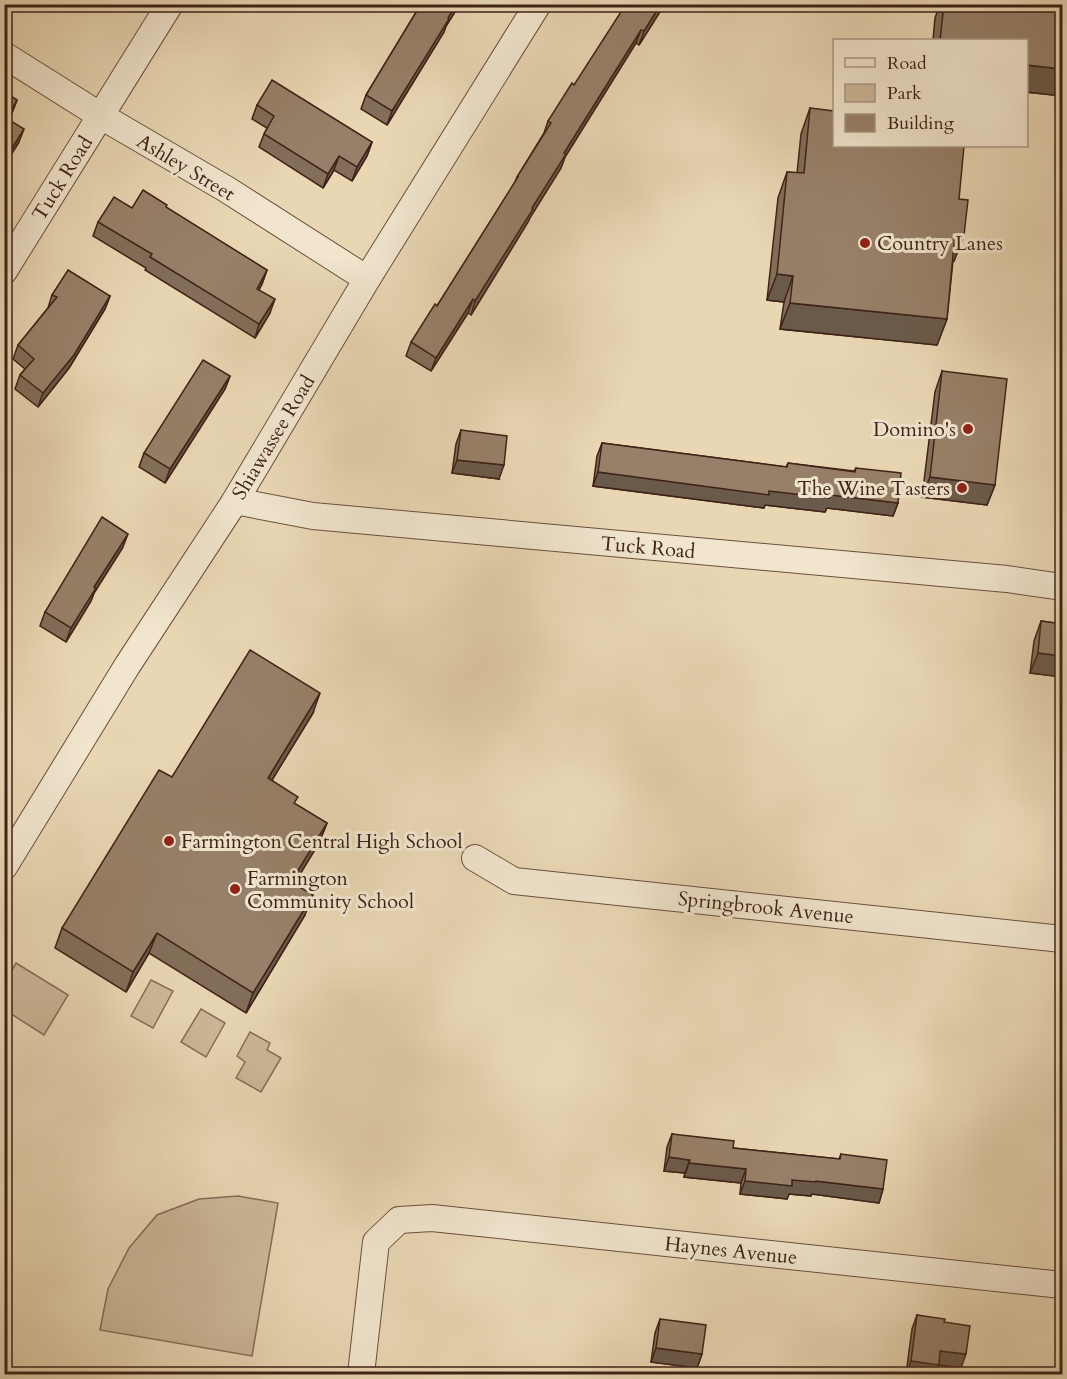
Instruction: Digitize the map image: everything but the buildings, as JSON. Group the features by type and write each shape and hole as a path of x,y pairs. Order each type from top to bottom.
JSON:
{"street":[{"name":"Tuck Road","path":"4,271 170,4"},
{"name":"Shiawassee Road","path":"4,867 15,832 235,501 367,279 538,4"},
{"name":"Ashley Street","path":"4,55 101,116 226,189 367,279"},
{"name":"Tuck Road","path":"235,501 313,516 1007,579 1062,587"},
{"name":"Springbrook Avenue","path":"475,858 514,881 1062,939"},
{"name":"Haynes Avenue","path":"362,1374 376,1242 399,1220 432,1218 1062,1285"}],"green space":[{"path":"16,963 68,995 44,1035 5,1010 5,982"},
{"path":"151,980 173,991 153,1028 131,1016"},
{"path":"201,1009 225,1023 206,1057 181,1042"},
{"path":"250,1032 270,1043 267,1050 281,1058 261,1092 236,1078 245,1062 237,1056"},
{"path":"238,1196 278,1203 252,1356 100,1330 108,1289 129,1248 157,1215 199,1199"}],"place":[{"name":"Country Lanes","path":"865,243"},
{"name":"Domino's","path":"968,429"},
{"name":"The Wine Tasters","path":"962,488"},
{"name":"Farmington Central High School","path":"169,841"},
{"name":"Farmington Community School","path":"235,889"}]}
